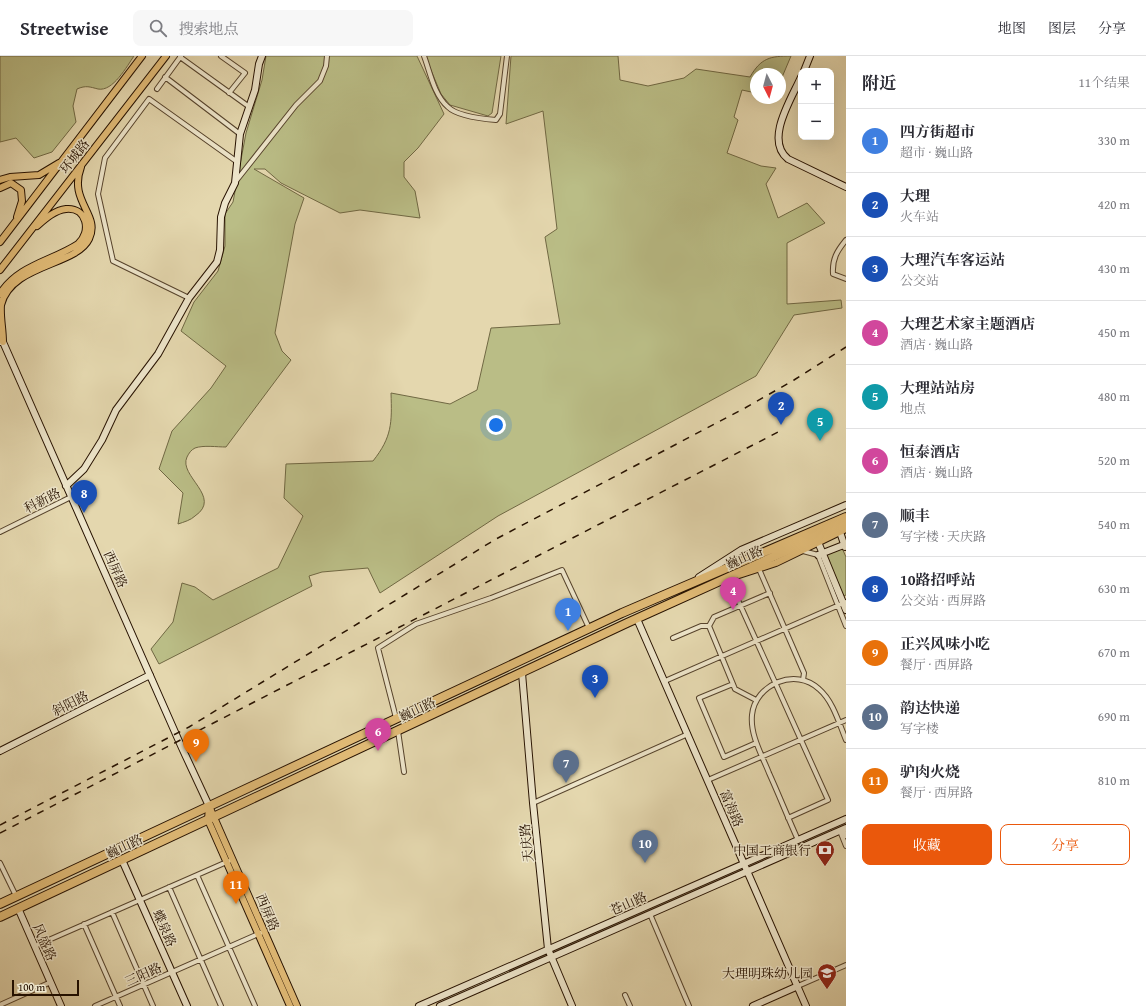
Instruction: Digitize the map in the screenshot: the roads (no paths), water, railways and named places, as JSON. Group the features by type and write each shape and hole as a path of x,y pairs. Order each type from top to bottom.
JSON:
{"highway":[{"name":"巍山路","path":"0,904 589,628 846,517"},
{"name":"巍山路","path":"0,917 638,619 846,524"},
{"path":"396,718 398,731"},
{"path":"16,896 18,908"}],"main road":[{"name":"环城路","path":"0,242 71,151 142,56"},
{"name":"环城路","path":"0,270 166,56"},
{"path":"0,180 10,177 28,177 41,174 55,166 71,151"},
{"path":"1,341 0,308 8,291 26,276 80,249 89,239 92,228 91,221 77,188 78,176 84,160"},
{"path":"0,188 7,184 13,184 21,192 21,206 14,224"},
{"path":"0,294 7,284 20,274 78,244 85,235 86,223 78,212 72,209 64,209 48,217 26,236"},
{"path":"728,578 759,569 801,552 846,529"},
{"name":"西屏路","path":"209,806 227,862 262,933"},
{"name":"西屏路","path":"212,818 233,859 262,933 294,1006"}],"street":[{"path":"221,56 244,73 229,94"},
{"path":"235,183 236,161 240,134 248,106 255,90 259,64 262,56"},
{"path":"66,486 84,469 102,440 116,410 158,354 189,298 217,262 220,250 221,217 225,203 235,183 296,105 320,81 326,66 327,56"},
{"path":"424,56 438,94 448,108 486,120 496,120 500,114 507,56"},
{"path":"805,68 810,56"},
{"path":"157,89 181,57 229,94 248,106"},
{"path":"165,77 240,134"},
{"path":"798,84 779,128 777,138 778,146 782,154 788,159 846,188"},
{"path":"189,298 113,261 98,194 105,158 149,99 236,161"},
{"path":"846,240 834,256 832,265 833,274 846,279"},
{"name":"西屏路","path":"1,341 209,806"},
{"path":"0,354 8,354"},
{"name":"科新路","path":"0,532 71,497"},
{"path":"686,586 741,550 846,505"},
{"path":"801,552 820,554 846,545 840,532"},
{"path":"818,542 820,554 846,610"},
{"path":"759,569 804,673 803,680"},
{"path":"396,718 378,648 416,624 486,601 562,570 589,628"},
{"path":"728,578 742,605 828,800 788,818"},
{"path":"709,626 714,618 770,593"},
{"path":"842,604 846,626"},
{"path":"665,681 842,604"},
{"name":"富海路","path":"638,619 806,1006"},
{"path":"674,638 700,626 709,626"},
{"path":"709,626 735,689 756,700"},
{"name":"天庆路","path":"522,673 533,803 548,949 572,1006"},
{"name":"斜阳路","path":"0,751 150,675"},
{"path":"798,840 756,743 752,724 753,709 756,700 764,690 776,682 803,680 819,688 826,696 846,740"},
{"path":"733,684 699,698 724,757 756,743"},
{"path":"708,780 846,720"},
{"path":"398,731 404,772"},
{"path":"533,803 688,734"},
{"name":"苍山路","path":"419,1006 846,819"},
{"path":"843,830 846,836"},
{"path":"843,830 846,846"},
{"name":"苍山路","path":"440,1006 449,1004 552,957 843,830"},
{"path":"35,946 233,859"},
{"name":"蝶泉路","path":"122,860 187,1006"},
{"path":"0,863 16,896"},
{"path":"198,875 255,1006"},
{"path":"169,887 221,1006"},
{"name":"风盛路","path":"18,908 61,1006"},
{"path":"112,912 153,1006"},
{"path":"650,914 689,1006"},
{"path":"84,924 120,1006"},
{"name":"三阳路","path":"95,1006 262,933"},
{"path":"753,1006 846,965"},
{"path":"0,1005 51,982"},
{"path":"625,995 630,1006"}],"railway":[{"path":"0,825 189,727 496,539 745,408 794,380 846,347"},
{"path":"0,833 784,429"}],"place":[{"name":"大理","path":"781,425"},
{"name":"大理站站房","path":"820,441"},
{"name":"10路招呼站","path":"84,513"},
{"name":"大理艺术家主题酒店","path":"733,610"},
{"name":"四方街超市","path":"568,631"},
{"name":"大理汽车客运站","path":"595,698"},
{"name":"恒泰酒店","path":"378,751"},
{"name":"正兴风味小吃","path":"196,762"},
{"name":"顺丰","path":"566,783"},
{"name":"韵达快递","path":"645,863"},
{"name":"中国工商银行","path":"825,867"},
{"name":"驴肉火烧","path":"236,904"},
{"name":"大理明珠幼儿园","path":"827,990"}]}
